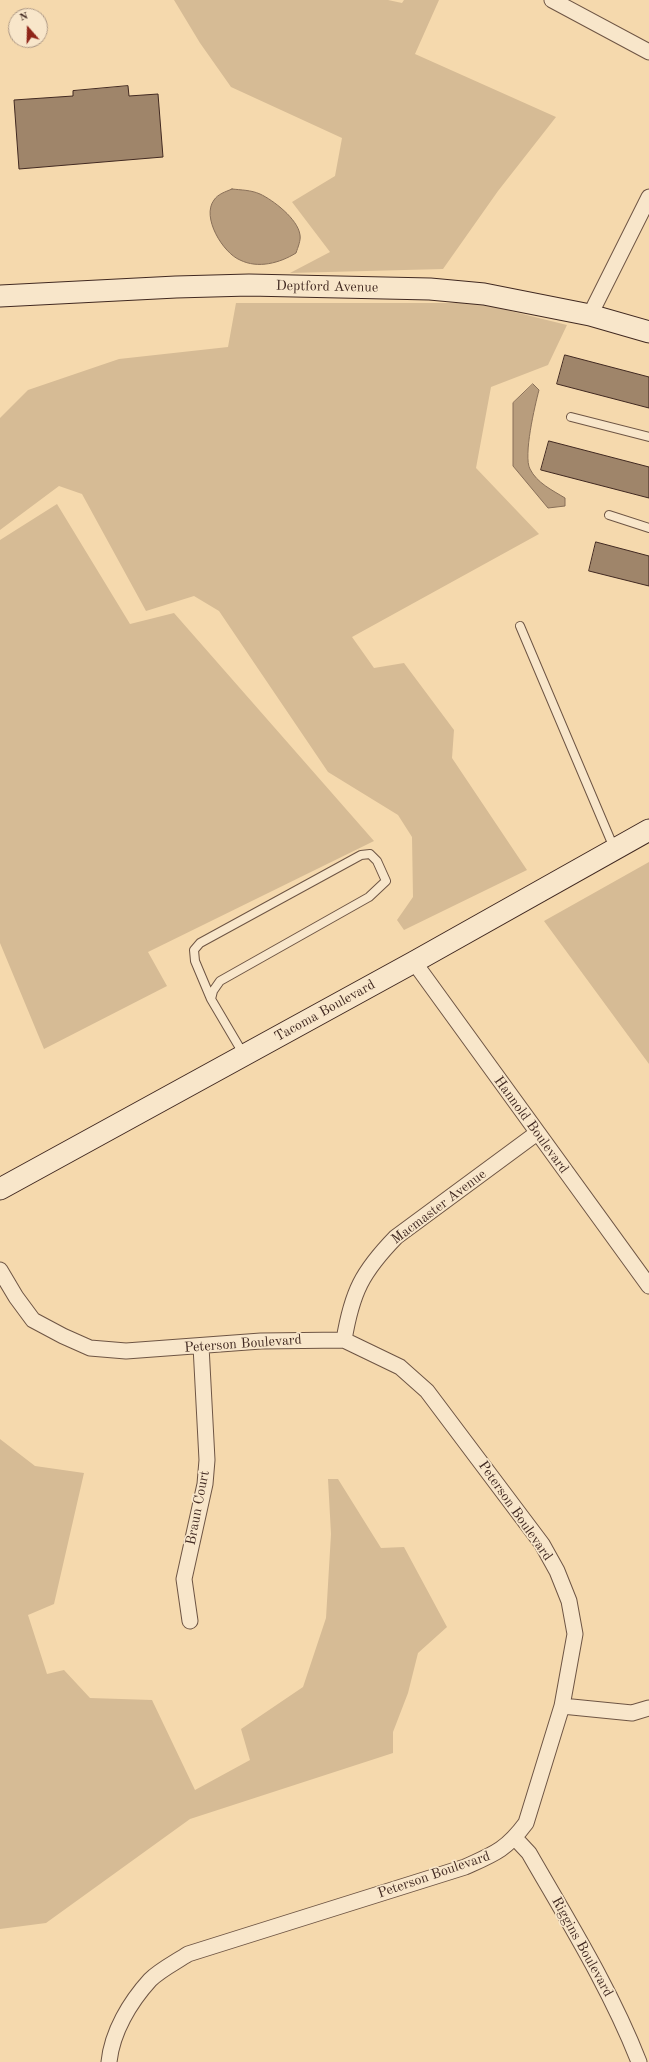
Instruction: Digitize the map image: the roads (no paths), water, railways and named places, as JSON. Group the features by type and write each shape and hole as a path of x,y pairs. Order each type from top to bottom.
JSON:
{"street":[{"path":"552,0 649,52"},
{"path":"590,315 649,197"},
{"name":"Deptford Avenue","path":"0,296 169,287 249,285 430,289 484,294 590,315 649,332"},
{"name":"Tacoma Boulevard","path":"0,1189 414,962 649,830"},
{"name":"Hannold Boulevard","path":"414,962 649,1286"},
{"name":"Macmaster Avenue","path":"344,1340 354,1295 363,1277 378,1256 396,1237 537,1133"},
{"name":"Peterson Boulevard","path":"0,1270 16,1297 34,1320 63,1336 90,1348 126,1351 261,1341 344,1340 400,1367 427,1391 542,1544 557,1571 569,1601 575,1634 562,1706 526,1824 515,1838 497,1853 465,1867 188,1954 151,1980 126,2012 110,2052 109,2062"},
{"name":"Braun Court","path":"190,1621 184,1579 205,1484 207,1460 201,1346"},
{"path":"562,1706 632,1713 649,1708"},
{"name":"Riggins Boulevard","path":"515,1838 529,1853 594,1966 625,2026 639,2062"}],"lane":[{"path":"571,417 649,437"},
{"path":"609,515 649,528"},
{"path":"520,626 614,849"},
{"path":"211,999 213,992 220,982 370,897 380,889 386,881 377,861 370,854 361,855 200,943 194,950 195,961 211,999 244,1056"}]}
